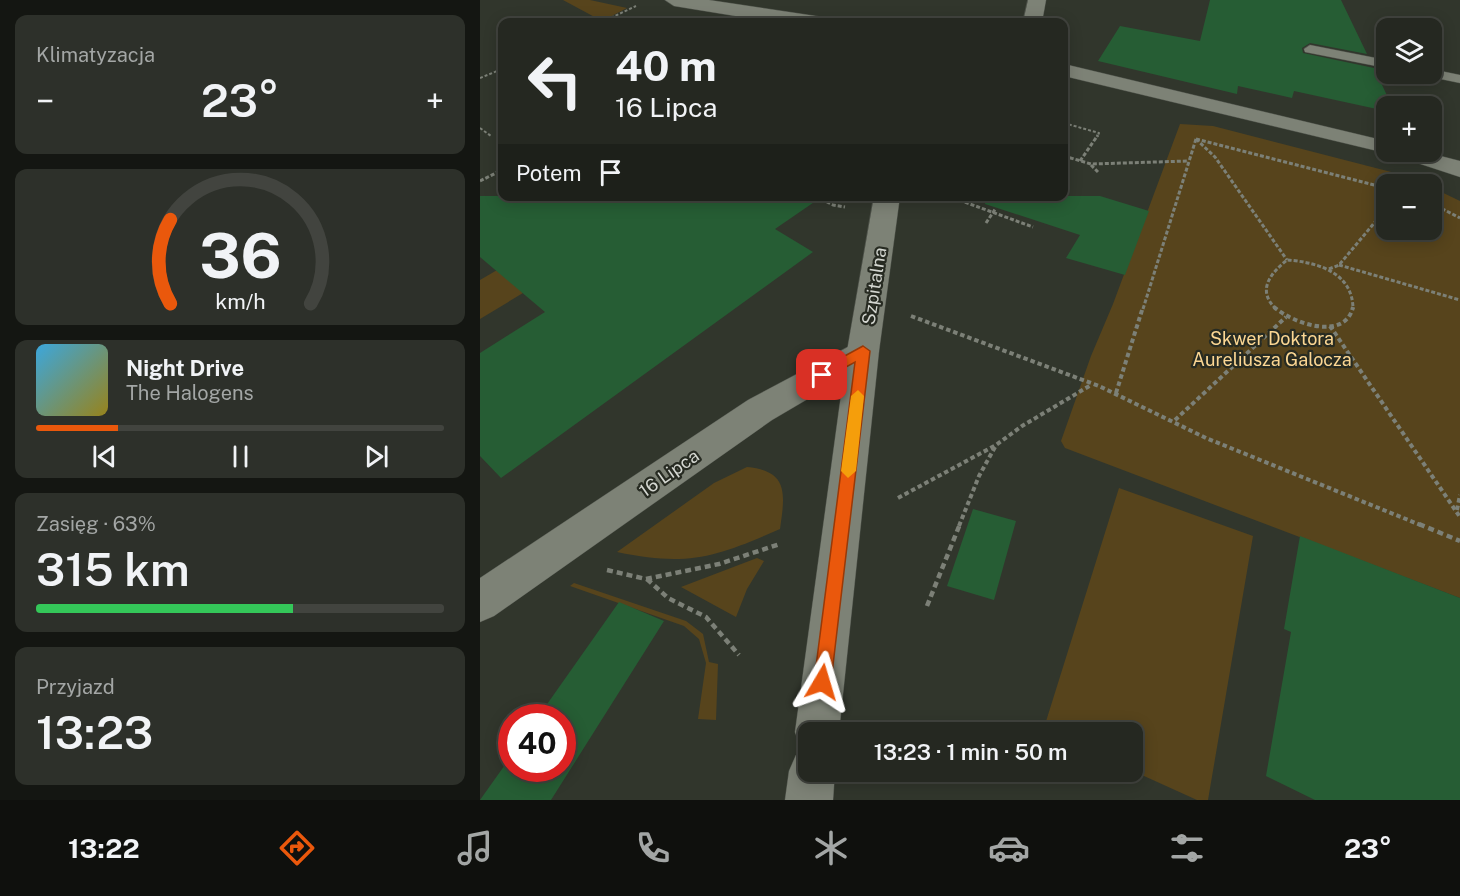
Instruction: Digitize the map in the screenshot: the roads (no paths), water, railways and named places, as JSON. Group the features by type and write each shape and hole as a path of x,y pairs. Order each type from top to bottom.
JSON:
{"street":[{"path":"674,0 800,18"},
{"path":"1034,18 1037,0"},
{"path":"760,14 770,18"},
{"path":"1068,71 1376,146"},
{"path":"1435,162 1460,169"},
{"name":"Szpitalna","path":"818,722 863,351 886,201"},
{"name":"16 Lipca","path":"480,602 760,410 863,351"},
{"path":"809,800 811,782"}],"lane":[{"path":"1310,49 1376,62"},
{"path":"1442,75 1460,79"}],"park label":[{"name":"Skwer Doktora Aureliusza Galocza","path":"1272,348"}]}
